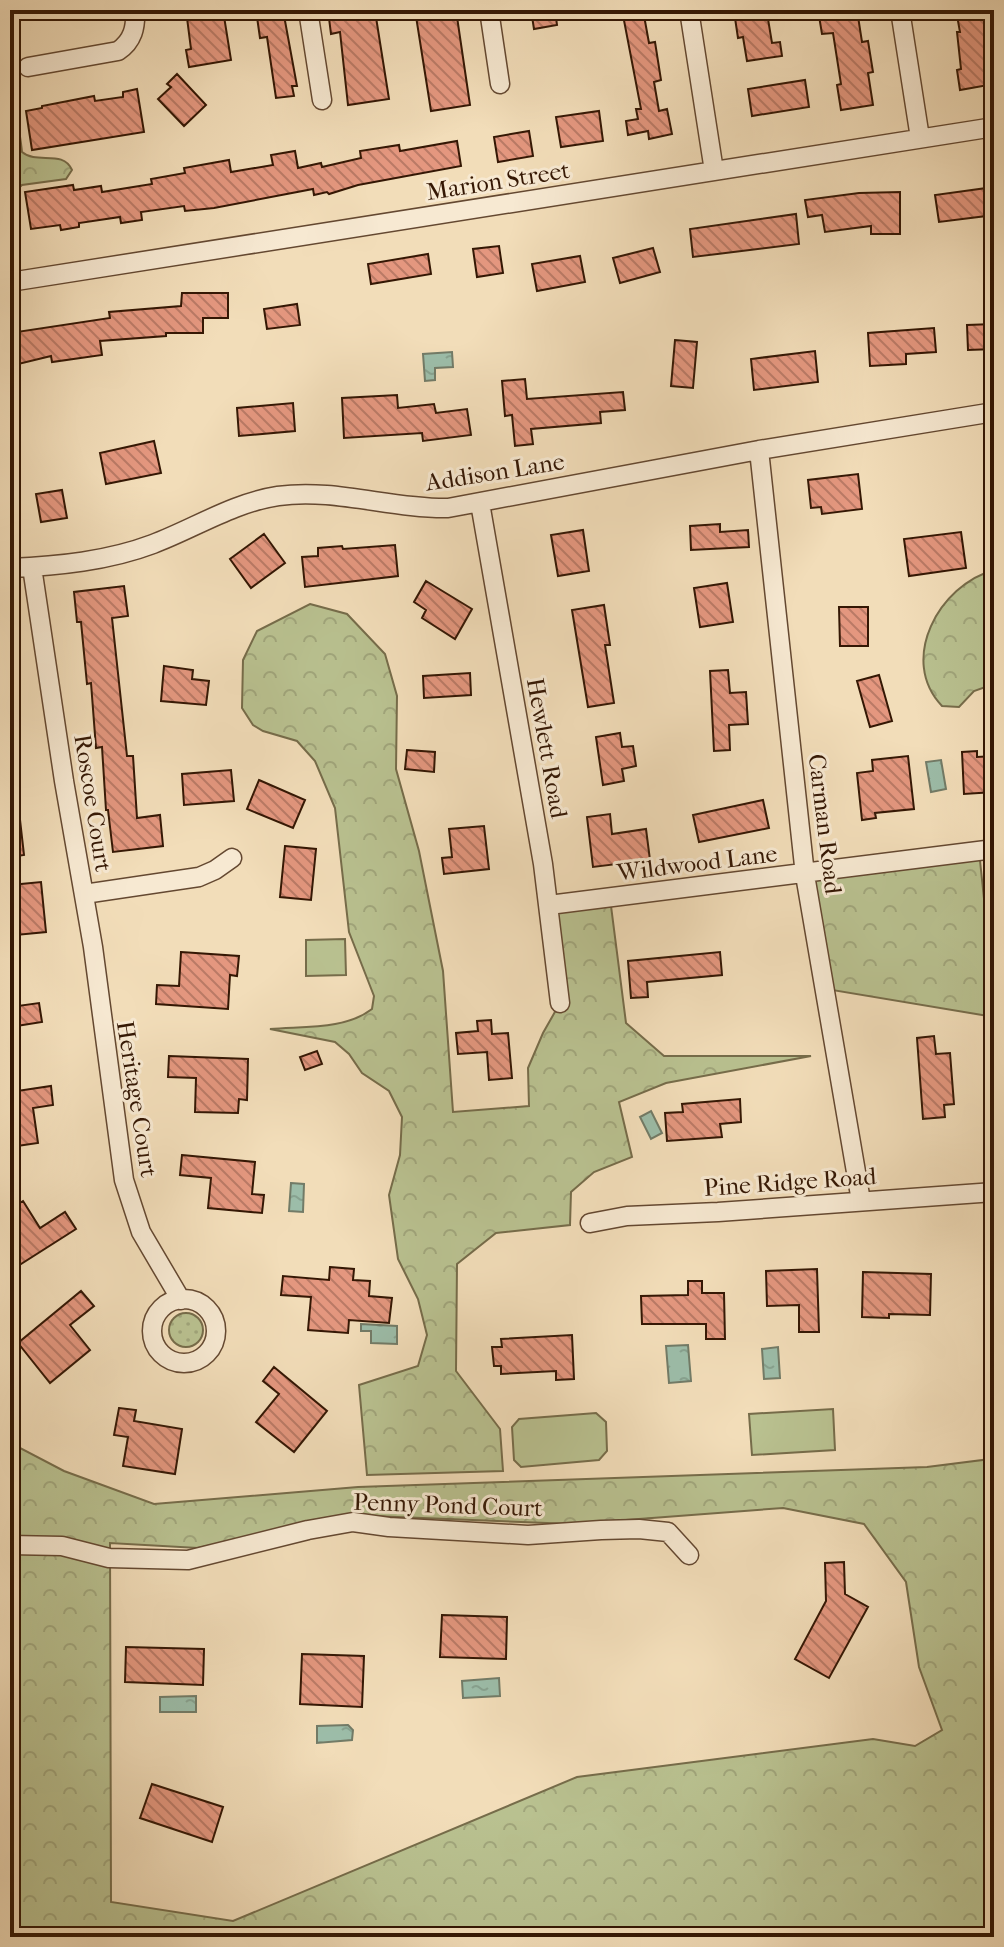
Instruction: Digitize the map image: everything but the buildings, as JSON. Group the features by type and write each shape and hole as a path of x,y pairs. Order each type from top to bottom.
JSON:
{"street":[{"path":"28,67 118,51 133,35 135,10"},
{"path":"308,10 322,100"},
{"path":"489,10 500,84"},
{"path":"689,10 714,171"},
{"path":"900,10 920,138"},
{"name":"Marion Street","path":"10,282 994,127"},
{"name":"Addison Lane","path":"10,568 117,555 154,544 236,506 279,496 340,496 415,509 448,508 759,450 994,412"},
{"name":"Carman Road","path":"759,450 805,875 861,1201"},
{"name":"Hewlett Road","path":"480,503 549,905 560,1003"},
{"name":"Roscoe Court","path":"32,567 84,894 199,877 232,858"},
{"name":"Wildwood Lane","path":"549,905 994,849"},
{"name":"Heritage Court","path":"84,894 124,1180 141,1232 181,1300"},
{"name":"Pine Ridge Road","path":"590,1223 627,1216 994,1192"},
{"name":"Penny Pond Court","path":"10,1545 62,1546 109,1558 188,1560 353,1522 528,1535 639,1529 668,1532 689,1555"}],"green space":[{"path":"10,10 13,10 17,29 16,103 22,152 28,156 62,160 72,170 66,179 22,185 11,195"},
{"path":"994,570 994,684 974,691 959,707 942,706 929,688 924,667 931,626 956,591 974,578"},
{"path":"310,604 347,614 385,654 397,696 396,769 419,851 443,971 453,1112 529,1106 528,1068 560,1003 549,905 610,898 626,1023 664,1056 811,1056 666,1083 619,1102 632,1157 594,1172 571,1192 570,1225 496,1233 457,1264 456,1371 500,1429 503,1471 367,1475 359,1385 418,1366 427,1335 418,1299 398,1259 389,1195 400,1155 402,1117 389,1091 362,1073 349,1054 335,1042 270,1029 349,1021 372,1009 374,996 349,932 335,808 315,761 297,741 253,725 242,708 243,660 257,631"},
{"path":"979,851 994,976 994,1017 826,989 805,875"},
{"path":"345,939 346,975 306,976 306,940"},
{"path":"186,1313 198,1318 203,1330 198,1342 186,1347 174,1342 169,1330 174,1318"},
{"path":"994,1333 994,1937 10,1937 10,1439 18,1447 64,1471 154,1504 358,1487 927,1467 990,1459 984,1334","holes":["783,1508 864,1524 906,1582 919,1667 942,1730 915,1746 873,1739 577,1777 233,1921 111,1902 110,1543 198,1548 348,1515 573,1524"]},
{"path":"833,1409 835,1450 752,1455 749,1414"},
{"path":"596,1413 606,1422 607,1451 599,1460 521,1467 514,1460 512,1427 519,1419"}],"water":[{"path":"452,352 453,367 435,368 435,380 425,381 423,354"},
{"path":"941,760 946,789 931,792 926,762"},
{"path":"651,1111 662,1133 651,1139 640,1117"},
{"path":"291,1183 304,1184 303,1212 289,1211"},
{"path":"361,1324 397,1326 397,1344 371,1343 371,1331 361,1331"},
{"path":"688,1345 691,1381 669,1383 666,1346"},
{"path":"778,1347 780,1378 764,1379 762,1349"},
{"path":"499,1678 500,1696 463,1698 462,1681"},
{"path":"196,1696 196,1712 160,1712 160,1697"},
{"path":"348,1725 353,1730 352,1740 317,1743 317,1726"}],"waterway":[{"path":"988,1937 994,1924"}]}
